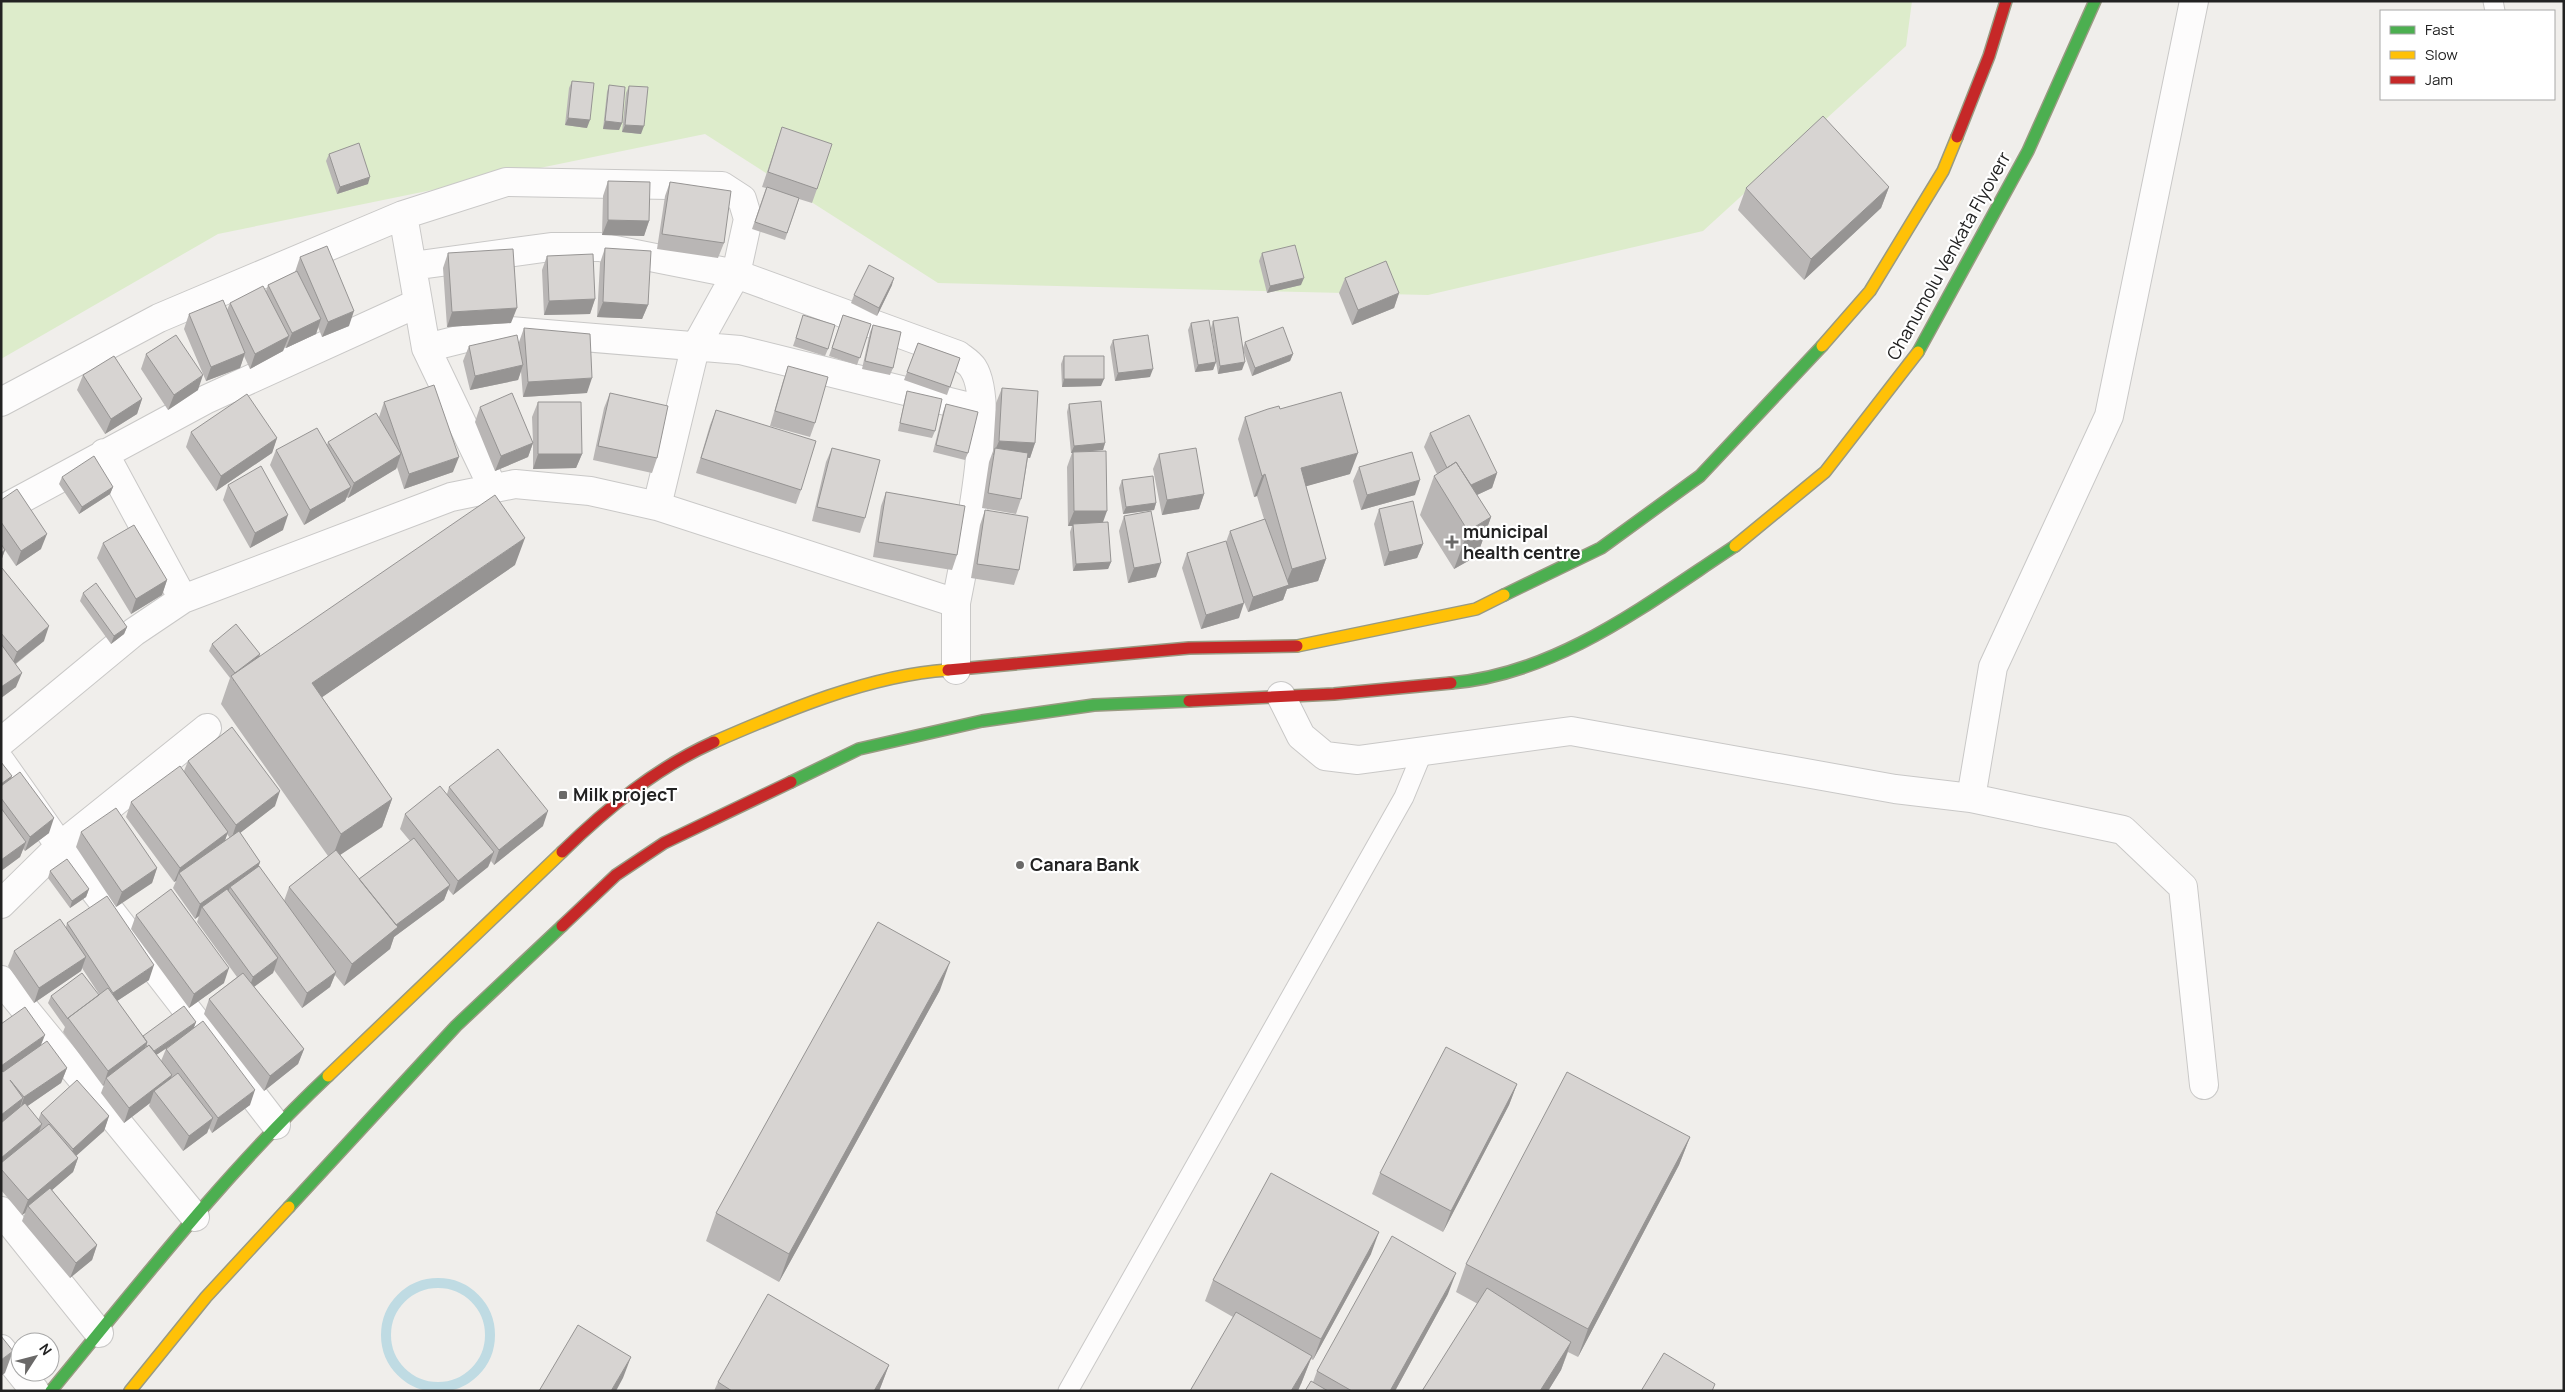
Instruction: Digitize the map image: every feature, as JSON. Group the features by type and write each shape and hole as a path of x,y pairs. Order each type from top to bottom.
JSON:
{"street":[{"path":"51,1391 195,1217 276,1125 591,824 636,787 694,751 794,708 916,672 956,670 1189,648 1298,646 1476,608 1601,548 1700,476 1798,374 1870,290 1943,172 1989,56 2006,1"},
{"name":"Chanumolu Venkata Flyoverr","path":"130,1391 206,1297 456,1026 616,875 664,843 859,749 982,721 1094,704 1334,694 1479,681 1547,658 1603,633 1737,545 1825,472 1913,361 2028,151 2095,1"},
{"path":"1971,798 1993,667 2109,416 2194,1"},
{"path":"1,402 159,318 403,215 506,182 722,186 742,199 748,219 736,274 695,348 657,506"},
{"path":"403,215 426,348 493,488"},
{"path":"412,266 551,247 600,247 736,274 958,355 973,367 980,388 982,410 977,498 956,603 956,670"},
{"path":"1,510 207,399 418,303"},
{"path":"426,348 498,330 695,348 740,350 982,410"},
{"path":"104,453 183,598"},
{"path":"1,742 134,632 183,598 451,497 515,484 590,491 657,506 956,603"},
{"path":"1281,696 1301,736 1325,756 1358,760 1571,731 1895,789 1971,798 2123,830 2183,887 2204,1085"},
{"path":"1,904 60,846 207,728"},
{"path":"1,762 60,846 276,1125"},
{"path":"1,980 195,1217"},
{"path":"1,1211 99,1333"},
{"path":"1,1349 35,1391"}],"lane":[{"path":"1068,1391 1404,797 1423,751"}],"green space":[{"path":"1,1 1912,1 1906,46 1703,231 1428,295 938,283 705,134 218,234 1,359"}],"building":[{"path":"572,81 594,83 590,120 568,118"},
{"path":"609,85 625,87 622,123 605,121"},
{"path":"629,86 648,87 644,126 625,125"},
{"path":"1823,116 1889,187 1811,259 1746,188"},
{"path":"782,127 832,144 817,189 768,172"},
{"path":"359,143 370,177 340,187 329,154"},
{"path":"608,181 650,182 649,221 608,220"},
{"path":"670,182 731,191 724,243 662,234"},
{"path":"767,187 799,198 787,233 755,222"},
{"path":"1295,245 1304,278 1270,286 1262,253"},
{"path":"327,246 354,311 328,322 300,257"},
{"path":"605,248 651,251 648,305 603,302"},
{"path":"513,249 517,308 452,312 448,253"},
{"path":"593,254 595,299 549,301 547,256"},
{"path":"1386,261 1399,293 1358,310 1345,278"},
{"path":"869,265 894,278 879,308 854,295"},
{"path":"297,271 321,319 292,333 268,285"},
{"path":"263,286 289,336 255,354 230,303"},
{"path":"223,300 245,353 211,367 189,314"},
{"path":"803,315 835,325 828,349 796,338"},
{"path":"843,315 871,324 860,358 832,348"},
{"path":"1238,317 1245,362 1220,366 1213,321"},
{"path":"1209,320 1216,362 1198,365 1191,323"},
{"path":"873,325 901,332 893,368 865,361"},
{"path":"1283,327 1293,354 1255,368 1245,342"},
{"path":"524,328 590,334 592,378 528,382"},
{"path":"176,335 203,375 174,395 146,354"},
{"path":"517,335 523,365 475,376 469,346"},
{"path":"1148,335 1153,369 1118,373 1113,340"},
{"path":"918,343 960,358 950,387 907,372"},
{"path":"114,356 142,399 111,419 83,375"},
{"path":"1064,356 1104,356 1104,379 1064,379"},
{"path":"788,366 828,377 815,423 775,411"},
{"path":"434,385 459,457 409,474 384,402"},
{"path":"1002,388 1038,391 1035,443 999,441"},
{"path":"907,391 942,399 935,431 900,423"},
{"path":"1341,392 1358,453 1301,468 1326,559 1292,569 1265,474 1262,476 1245,417 1279,406 1280,409"},
{"path":"512,393 533,443 501,456 480,407"},
{"path":"610,393 668,406 657,458 598,446"},
{"path":"247,394 277,438 221,476 191,432"},
{"path":"1101,401 1105,443 1074,446 1069,404"},
{"path":"538,402 581,402 582,454 538,454"},
{"path":"946,404 978,412 968,453 936,445"},
{"path":"716,410 816,441 801,490 701,458"},
{"path":"376,413 401,454 354,483 328,442"},
{"path":"1469,415 1497,473 1471,485 1456,462 1447,468 1430,433"},
{"path":"317,428 351,487 310,510 276,450"},
{"path":"832,448 880,460 865,518 817,507"},
{"path":"995,448 1028,453 1021,499 988,493"},
{"path":"1196,448 1204,494 1167,500 1159,454"},
{"path":"1106,451 1107,511 1074,511 1073,452"},
{"path":"1412,452 1420,480 1367,495 1359,467"},
{"path":"94,456 113,487 82,507 62,477"},
{"path":"1456,462 1491,517 1468,531 1434,476"},
{"path":"261,466 288,515 255,533 228,485"},
{"path":"1153,476 1156,503 1126,507 1122,480"},
{"path":"17,489 47,534 21,551 1,522 1,500"},
{"path":"886,492 965,506 957,555 878,542"},
{"path":"495,495 525,538 312,683 392,799 341,834 231,676"},
{"path":"1413,501 1423,544 1389,552 1379,509"},
{"path":"985,510 1028,517 1019,570 977,564"},
{"path":"1151,511 1161,563 1134,568 1124,516"},
{"path":"1265,519 1289,585 1253,597 1230,531"},
{"path":"1108,522 1111,562 1076,564 1073,524"},
{"path":"134,525 167,580 136,599 103,543"},
{"path":"1226,541 1244,603 1206,615 1187,553"},
{"path":"1,544 5,550 1,553"},
{"path":"1,568 49,626 17,652 1,633"},
{"path":"96,583 127,627 114,636 83,593"},
{"path":"236,624 260,654 235,673 212,644"},
{"path":"1,644 22,673 1,687"},
{"path":"232,727 280,791 236,825 188,761"},
{"path":"498,749 548,811 499,850 449,787"},
{"path":"1,762 12,776 1,784"},
{"path":"180,766 228,832 180,868 131,802"},
{"path":"20,772 54,818 30,837 1,798 1,786"},
{"path":"440,786 494,852 458,881 405,814"},
{"path":"1,808 26,842 1,860"},
{"path":"116,808 157,868 122,892 81,832"},
{"path":"239,831 260,862 200,904 179,873"},
{"path":"414,838 450,885 396,925 359,879"},
{"path":"336,850 398,927 352,964 289,887"},
{"path":"67,859 89,889 72,901 50,871"},
{"path":"259,866 336,972 307,993 230,887"},
{"path":"171,889 229,968 194,994 136,915"},
{"path":"227,889 278,958 253,977 202,907"},
{"path":"107,896 154,965 113,993 67,923"},
{"path":"60,919 86,957 39,988 14,951"},
{"path":"878,922 950,962 789,1254 716,1213"},
{"path":"82,973 99,995 68,1019 51,996"},
{"path":"243,973 304,1049 270,1076 209,999"},
{"path":"108,988 147,1042 108,1071 68,1018"},
{"path":"184,1006 196,1022 154,1051 149,1045 147,1047 147,1042 143,1036"},
{"path":"25,1007 45,1035 1,1066 1,1024"},
{"path":"203,1021 255,1090 218,1118 166,1049"},
{"path":"47,1041 67,1068 24,1097 10,1080 23,1098 1,1115 1,1070 3,1072"},
{"path":"149,1045 172,1075 129,1108 106,1078"},
{"path":"1446,1047 1517,1084 1451,1211 1380,1173"},
{"path":"1567,1072 1690,1137 1588,1329 1466,1264"},
{"path":"178,1073 213,1118 189,1136 154,1091"},
{"path":"77,1080 109,1116 73,1149 41,1113"},
{"path":"25,1103 42,1124 1,1158 1,1123"},
{"path":"49,1124 78,1158 28,1200 1,1169 1,1163"},
{"path":"1271,1173 1379,1232 1321,1339 1213,1280"},
{"path":"50,1188 97,1245 76,1263 28,1206"},
{"path":"1392,1236 1456,1273 1390,1391 1352,1391 1317,1371"},
{"path":"1487,1288 1571,1342 1540,1391 1422,1391"},
{"path":"768,1294 889,1365 874,1391 732,1391 718,1382"},
{"path":"1236,1312 1312,1356 1291,1391 1190,1391"},
{"path":"578,1325 631,1357 611,1391 539,1391"},
{"path":"1,1336 10,1347 10,1353 1,1360"},
{"path":"1664,1353 1715,1384 1712,1391 1641,1391"},
{"path":"1311,1381 1328,1391 1305,1391"}],"waterway":[{"path":"438,1283 458,1287 467,1292 481,1306 486,1315 490,1335 486,1355 481,1364 467,1378 458,1383 438,1387 418,1383 409,1378 395,1364 390,1355 386,1335 390,1315 395,1306 409,1292 418,1287 438,1283"}],"traffic: fast":[{"path":"1918,352 2028,151 2095,1"},
{"path":"1504,595 1601,548 1700,476 1822,346"},
{"path":"1451,683 1490,677 1528,666 1565,651 1635,612 1735,546"},
{"path":"791,782 859,749 982,721 1094,705 1189,701"},
{"path":"289,1207 456,1026 562,926"},
{"path":"51,1391 219,1189 290,1113 328,1076"}],"traffic: slow":[{"path":"1822,346 1870,291 1943,171 1957,137"},
{"path":"1735,546 1825,472 1918,352"},
{"path":"1297,646 1476,609 1504,595"},
{"path":"714,742 828,696 889,679 918,673 948,670"},
{"path":"328,1076 562,852"},
{"path":"130,1391 206,1297 289,1207"}],"traffic: jam":[{"path":"1957,137 1989,56 2006,1"},
{"path":"948,670 1189,648 1297,646"},
{"path":"1189,701 1334,694 1451,683"},
{"path":"562,852 633,790 672,764 714,742"},
{"path":"562,926 616,875 664,843 791,782"}],"place":[{"name":"municipal health centre","path":"1452,542"},
{"name":"Milk projecT","path":"563,795"},
{"name":"Canara Bank","path":"1020,865"}]}
